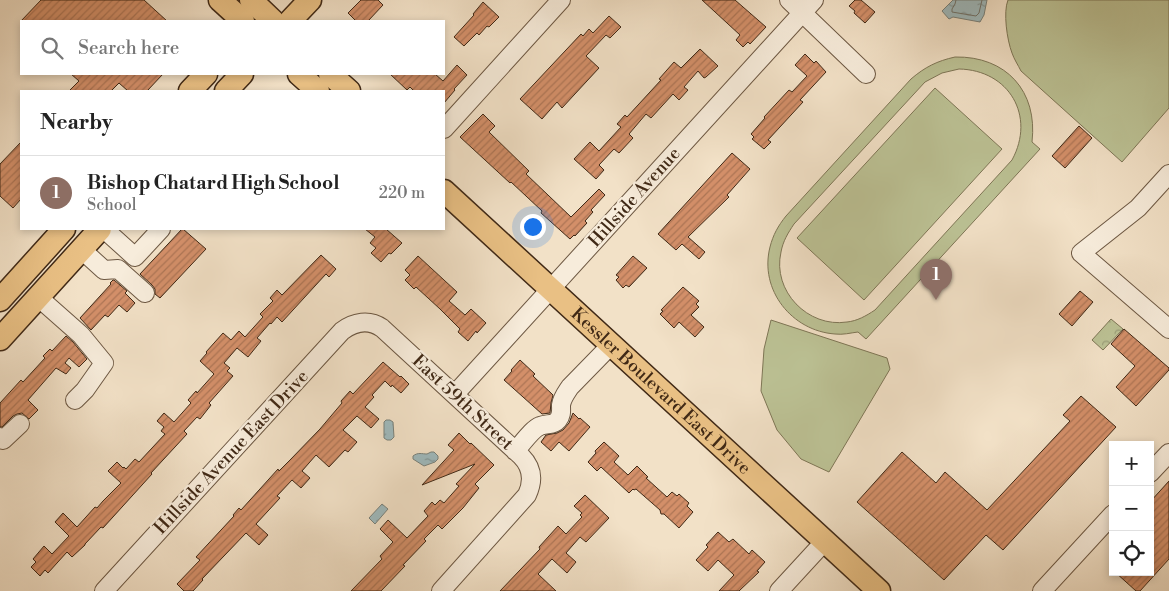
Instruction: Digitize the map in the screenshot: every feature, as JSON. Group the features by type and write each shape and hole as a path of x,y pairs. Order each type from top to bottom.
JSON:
{"main road":[{"path":"220,0 242,20"},
{"path":"291,20 310,0"},
{"path":"191,90 205,75"},
{"path":"227,90 241,75"},
{"path":"300,75 317,90"},
{"path":"331,75 348,90"},
{"name":"Kessler Boulevard East Drive","path":"445,193 879,591"},
{"path":"0,300 63,230"},
{"path":"0,339 101,230"}],"street":[{"path":"445,129 561,0"},
{"path":"789,0 808,6 866,74"},
{"name":"Hillside Avenue","path":"455,394 808,6"},
{"path":"1169,174 1138,208 1081,252 1169,329"},
{"path":"103,230 135,257 160,230"},
{"path":"82,250 104,270 118,269 145,293"},
{"path":"42,253 62,271"},
{"path":"38,297 81,335 104,363 85,390 75,400"},
{"name":"East 59th Street","path":"364,322 382,328 526,461 530,472 530,489 523,501 441,591"},
{"name":"Hillside Avenue East Drive","path":"104,591 342,331 351,325 364,322"},
{"path":"515,451 540,426 556,422 561,413 564,395 611,345"},
{"path":"0,438 4,440 20,424"},
{"path":"1154,469 1169,453"},
{"path":"1042,591 1109,518"},
{"path":"779,591 825,541"}],"green space":[{"path":"1008,0 1169,0 1169,108 1122,162 1021,71 1012,53 1007,34 1006,12"},
{"path":"955,57 973,58 989,63 1003,70 1015,80 1024,92 1030,107 1033,124 1032,142 1040,149 866,339 858,332 835,334 819,331 805,325 782,306 774,293 769,278 770,247 776,231 786,216 911,79 932,65","holes":["959,69 977,71 992,77 1004,87 1013,98 1019,112 1021,127 1019,143 1012,160 875,310 861,318 847,322 819,319 807,313 796,304 782,280 781,252 783,244 794,224 925,82 942,73"]},
{"path":"935,88 1002,149 864,300 797,238"},
{"path":"1111,319 1123,329 1103,350 1092,340"},
{"path":"771,320 887,358 890,369 829,472 801,459 777,430 761,391 764,349"}],"water":[{"path":"953,0 987,0 984,15 980,22 953,17 949,19 942,11"},
{"path":"386,420 393,422 394,437 391,440 384,438 384,422"},
{"path":"431,452 438,456 435,462 424,466 413,459 413,456 417,454"},
{"path":"382,504 388,509 375,524 369,518"}],"building":[{"path":"41,0 144,0 166,20 22,20"},
{"path":"361,0 378,0 383,5 369,20 355,20 348,13"},
{"path":"702,0 735,0 766,27 750,44 748,42 743,47 736,40 740,35"},
{"path":"855,0 861,0 875,12 865,23 849,6"},
{"path":"483,2 499,17 479,35 477,33 464,46 454,37"},
{"path":"609,16 621,27 610,38 606,35 586,56 599,68 562,108 557,102 542,119 520,99 581,34 583,36 589,29 593,33"},
{"path":"700,49 718,66 704,78 698,71 684,87 688,90 679,100 673,94 651,118 646,114 629,134 633,138 619,153 614,149 599,165 604,170 596,179 574,159 590,142 599,151 621,127 617,124 625,115 627,117 661,80 659,79 674,62 681,68"},
{"path":"805,54 814,63 816,61 826,72 800,100 803,102 768,140 771,142 764,149 752,139 754,137 751,134 789,90 792,92 807,76 795,65"},
{"path":"457,65 467,75 445,102 445,90 413,90 410,87 407,90 391,75 436,75 443,81"},
{"path":"72,75 162,75 148,90 127,90 119,83 112,90 70,90 79,81"},
{"path":"483,114 495,126 489,132 529,171 526,174 571,217 599,189 605,195 591,210 593,212 585,221 587,223 575,236 570,239 511,182 460,137"},
{"path":"1079,126 1092,138 1065,168 1052,156"},
{"path":"20,143 20,200 13,208 0,196 0,164"},
{"path":"732,153 750,169 727,195 729,197 688,237 705,252 699,259 682,244 676,250 658,234"},
{"path":"181,230 184,230 206,249 160,298 155,294 155,289 152,285 140,274"},
{"path":"366,230 387,230 402,243 381,262 371,253 376,248 370,243 375,237"},
{"path":"321,255 336,269 329,277 326,274 282,322 277,317 270,323 257,338 261,341 248,357 237,348 224,363 230,368 227,371 233,376 209,403 211,405 200,419 197,417 184,431 187,434 103,528 101,527 72,557 67,552 48,573 45,570 40,576 31,567 36,562 33,559 44,546 52,554 69,536 55,522 63,513 77,527 95,507 97,508 121,483 108,471 117,462 126,469 135,459 139,462 165,434 161,431 164,427 157,421 164,413 174,422 191,403 188,400 214,374 200,361 206,352 223,333 231,340 239,331 245,337 263,317 260,314 273,301 270,298 277,290 282,295"},
{"path":"418,256 457,292 449,301 465,315 471,309 486,323 468,341 458,332 460,329 440,309 416,287 414,289 405,280 410,275 405,270"},
{"path":"633,256 647,268 629,287 626,285 623,288 616,280 619,277 616,275"},
{"path":"113,280 127,291 125,293 135,303 127,312 119,305 108,317 105,315 91,330 80,318"},
{"path":"683,287 699,301 696,304 699,307 691,315 704,327 695,337 679,322 674,328 660,314 663,311 661,310"},
{"path":"1080,291 1093,302 1072,326 1059,314"},
{"path":"1124,329 1169,368 1136,406 1116,387 1135,366 1111,344"},
{"path":"66,336 87,359 79,367 69,358 65,363 71,368 66,374 56,368 28,400 38,410 29,419 22,413 17,414 0,427 0,403 45,358 43,356 50,349 52,351"},
{"path":"520,360 535,374 533,376 553,395 550,413 542,414 504,380"},
{"path":"383,362 409,384 401,393 385,381 372,395 374,397 365,407 379,419 371,428 357,416 343,430 357,442 348,452 345,450 329,467 316,455 302,471 310,478 301,488 292,480 277,496 280,498 256,524 268,535 259,545 246,533 193,591 184,591 177,584 200,560 196,557 234,516 239,508 241,510 278,469 279,471 320,429 350,391 353,394"},
{"path":"1081,396 1116,427 1003,550 986,535 944,580 857,502 902,452 936,483 945,472 987,510 1070,421 1063,415"},
{"path":"573,413 590,427 569,451 559,442 551,451 541,442 546,435 563,430 569,423"},
{"path":"459,433 494,465 475,484 479,488 463,508 442,529 438,525 424,539 426,541 381,591 351,591 382,559 380,556 393,542 380,529 388,520 407,538 428,516 424,511 432,502 435,505 440,500 444,503 459,486 456,484 475,464 422,485 454,450 448,445"},
{"path":"604,442 619,456 614,462 628,475 637,466 648,477 646,478 667,497 672,492 677,496 679,494 689,503 687,506 693,512 679,528 664,514 661,514 660,510 636,489 629,493 601,467 597,471 588,462"},
{"path":"1169,481 1169,559 1154,576 1154,531 1154,498"},
{"path":"585,495 609,518 586,542 580,537 566,553 576,562 567,573 552,559 538,574 556,591 500,591 540,549 539,547 558,526 566,534 582,517 580,515 582,513 574,506"},
{"path":"718,532 729,542 733,539 749,554 752,550 765,562 757,571 759,572 739,591 719,591 734,575 718,560 708,571 696,560"},
{"path":"1119,576 1154,576 1140,591 1136,591"}],"place":[{"name":"Bishop Chatard High School","path":"936,300"}]}
